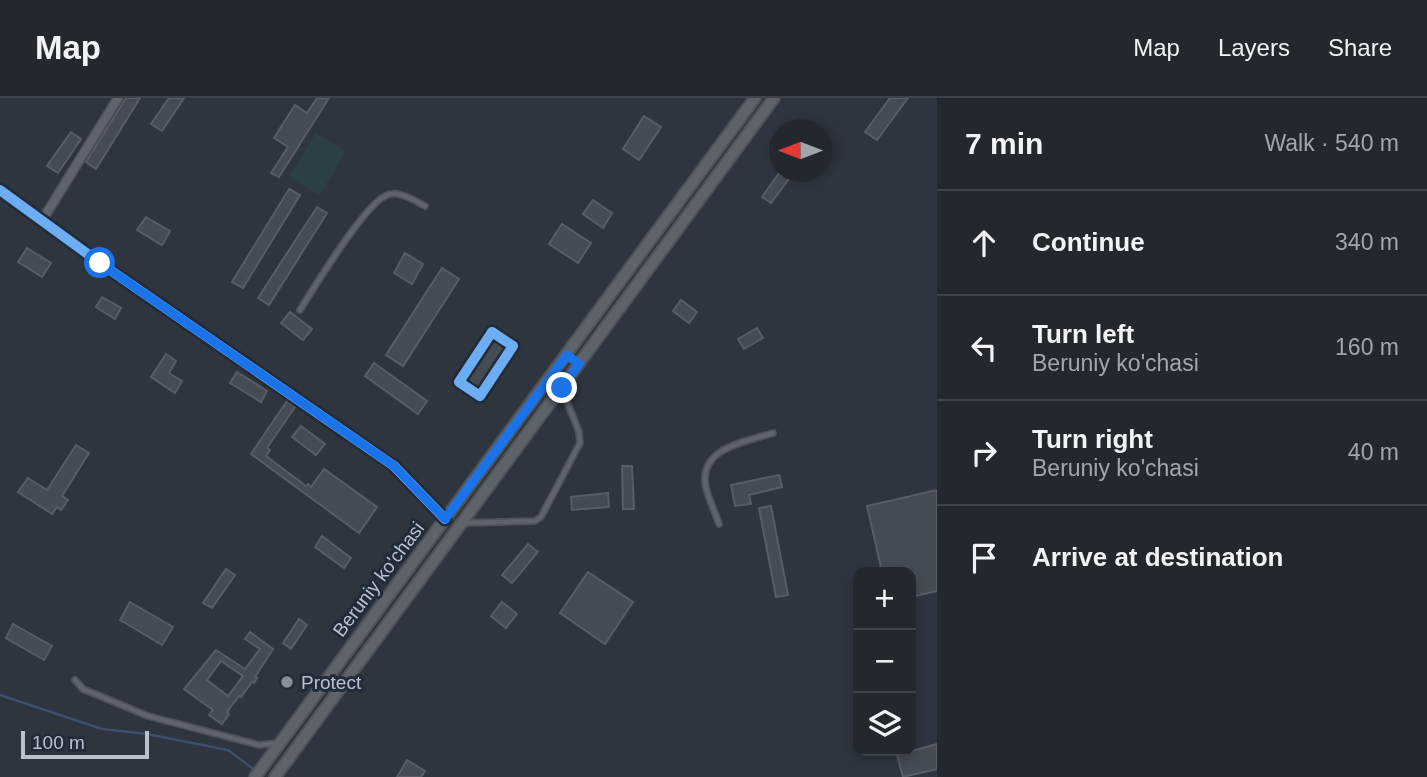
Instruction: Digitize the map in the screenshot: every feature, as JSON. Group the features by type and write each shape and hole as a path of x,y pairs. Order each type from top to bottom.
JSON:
{"main road":[{"name":"Beruniy ko'chasi","path":"255,777 755,98"},
{"name":"Beruniy ko'chasi","path":"275,777 774,98"},
{"path":"567,355 579,364"},
{"path":"332,671 346,681"}],"street":[{"path":"43,219 118,98"},
{"path":"0,190 394,466 445,519"},
{"path":"492,332 513,346 480,396 459,382 492,332"}],"lane":[{"path":"300,310 337,253 370,209 385,195 402,194 425,206"},
{"path":"462,523 534,521 541,517 580,443 579,432 562,388"},
{"path":"719,524 706,487 705,470 712,457 727,448 773,433"},
{"path":"75,680 83,689 148,716 259,745 277,746"}],"green space":[{"path":"316,133 346,152 319,195 289,177"}],"building":[{"path":"126,98 140,98 96,169 86,162"},
{"path":"169,98 184,98 162,131 151,124"},
{"path":"317,98 329,98 279,177 271,173 288,147 274,138 295,105 307,113"},
{"path":"890,98 908,98 877,140 865,132"},
{"path":"644,116 661,127 639,160 623,149"},
{"path":"71,132 81,139 58,173 47,166"},
{"path":"773,182 787,182 771,203 762,197"},
{"path":"289,189 300,195 243,288 232,282"},
{"path":"593,200 612,213 603,228 583,214"},
{"path":"317,207 327,213 269,305 258,298"},
{"path":"146,217 170,231 162,245 137,230"},
{"path":"562,224 591,243 578,263 549,244"},
{"path":"27,248 51,263 42,277 18,262"},
{"path":"405,253 423,264 412,284 394,273"},
{"path":"442,268 459,279 403,366 386,355"},
{"path":"102,297 121,308 115,319 96,307"},
{"path":"681,300 697,312 689,323 673,311"},
{"path":"290,312 312,329 303,340 281,323"},
{"path":"757,328 763,338 744,349 738,339"},
{"path":"494,341 504,348 478,387 468,380"},
{"path":"166,354 176,361 169,373 182,381 175,393 151,377"},
{"path":"374,363 427,401 418,414 365,376"},
{"path":"237,372 267,391 261,402 230,383"},
{"path":"287,401 295,407 267,448 270,450 266,456 306,486 308,484 311,487 324,469 377,507 359,533 251,454"},
{"path":"301,426 325,444 316,455 292,437"},
{"path":"76,445 89,453 62,496 68,500 61,510 57,507 52,514 18,492 28,478 47,490"},
{"path":"622,466 632,466 634,509 623,509"},
{"path":"779,475 782,487 749,495 751,504 735,506 731,485"},
{"path":"937,490 937,591 916,596 916,567 881,567 867,506"},
{"path":"608,493 609,507 572,510 571,497"},
{"path":"771,506 788,595 776,597 759,508"},
{"path":"322,536 351,558 344,568 315,547"},
{"path":"528,544 538,552 512,583 502,575"},
{"path":"226,569 235,575 212,608 203,603"},
{"path":"588,572 633,602 605,644 560,613"},
{"path":"130,602 173,627 162,645 120,620"},
{"path":"502,602 517,614 506,628 491,616"},
{"path":"299,619 307,625 291,649 283,643"},
{"path":"13,624 52,646 44,660 6,638"},
{"path":"250,632 273,649 254,683 239,696 222,724 209,715 213,710 184,689 216,650 245,669 260,649 245,639","holes":["221,661 243,676 228,696 207,680"]},
{"path":"937,744 937,769 903,777 897,756 916,756 916,750"},
{"path":"407,760 425,771 421,777 397,777"}],"waterway":[{"path":"0,695 102,729 147,734 228,750 256,771"}],"cycle path":[{"path":"0,190 100,263 394,466 445,519"},
{"path":"492,332 513,346 480,396 459,382 492,332"}],"place":[{"name":"Protect","path":"287,682"}],"route":[{"path":"100,263 394,466 445,519 567,355 579,364 562,388"}]}
